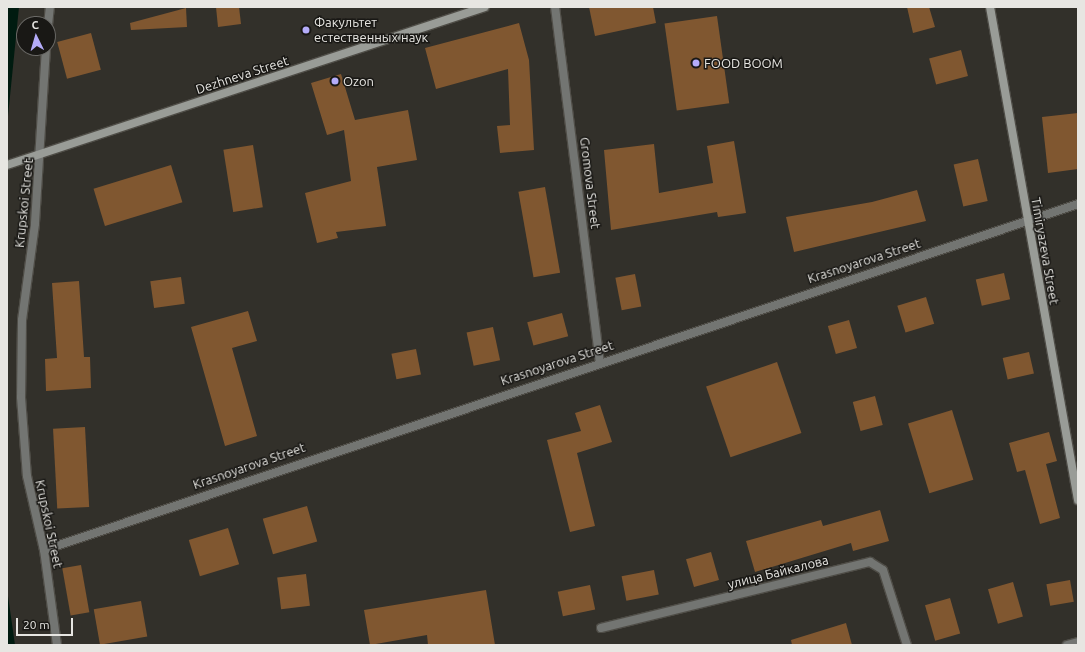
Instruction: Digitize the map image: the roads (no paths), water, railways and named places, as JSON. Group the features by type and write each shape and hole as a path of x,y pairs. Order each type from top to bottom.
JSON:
{"main road":[{"name":"Dezhneva Street","path":"7,165 485,7"},
{"name":"Timiryazeva Street","path":"990,7 1078,500"}],"street":[{"name":"Gromova Street","path":"555,7 600,361"},
{"name":"Krupskoi Street","path":"46,56 42,154 22,320 21,397 27,476 44,550 57,645"},
{"name":"Krasnoyarova Street","path":"44,550 600,361 1078,204"},
{"name":"улица Байкалова","path":"601,628 870,562 882,570 907,645"},
{"path":"1068,645 1078,642"}],"place":[{"name":"Факультет естественных наук","path":"306,30"},
{"name":"FOOD BOOM","path":"696,63"},
{"name":"Ozon","path":"335,81"}]}
